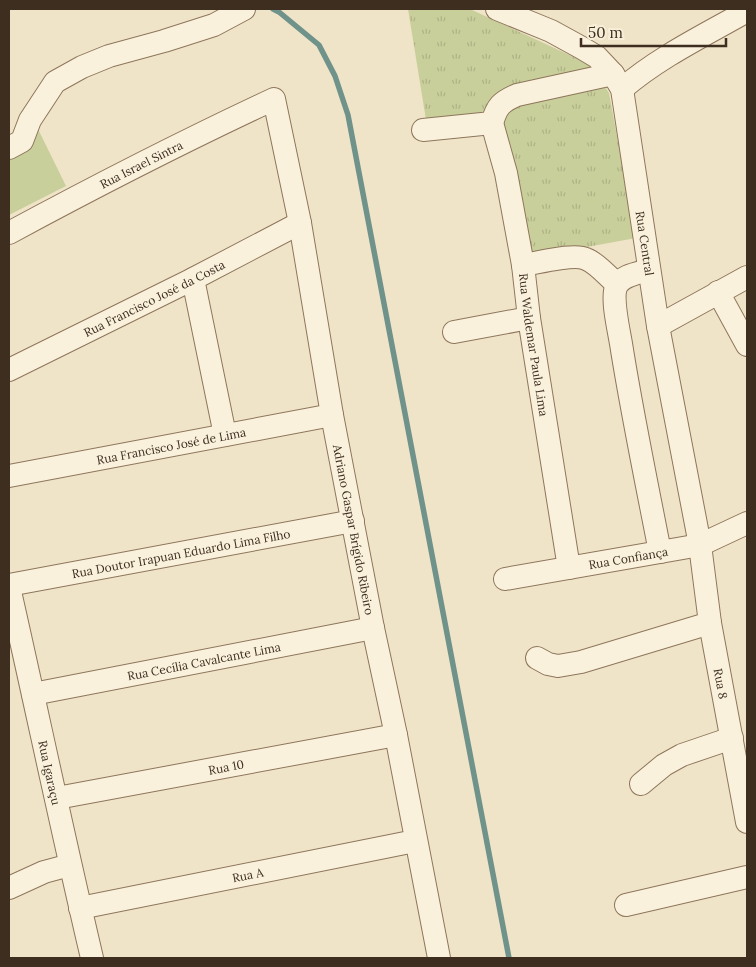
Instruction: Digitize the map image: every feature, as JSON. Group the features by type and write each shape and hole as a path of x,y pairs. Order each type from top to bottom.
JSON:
{"street":[{"path":"9,148 22,141 30,120 55,82 82,67 109,56 214,25 244,9"},
{"path":"497,9 551,31 597,57 618,82"},
{"path":"423,130 492,123 499,105 517,95 618,82 635,78 676,51 747,11"},
{"name":"Rua Central","path":"618,82 658,326 700,545"},
{"name":"Adriano Gaspar Brígido Ribeiro","path":"274,99 300,223 332,415 416,840 434,957"},
{"name":"Rua Israel Sintra","path":"9,233 86,191 207,130 274,99"},
{"name":"Rua Waldemar Paula Lima","path":"492,123 506,173 523,265 529,318 569,568"},
{"name":"Rua Francisco José da Costa","path":"9,370 194,279 300,223"},
{"path":"523,265 570,257 581,257 589,260 617,284"},
{"path":"649,270 630,275 617,284 614,294 631,404 660,552"},
{"path":"658,326 747,276"},
{"path":"194,279 225,435"},
{"path":"718,292 747,344"},
{"path":"454,332 529,318"},
{"name":"Rua Francisco José de Lima","path":"9,476 332,415"},
{"name":"Rua Doutor Irapuan Eduardo Lima Filho","path":"9,586 353,521"},
{"name":"Rua Confiança","path":"505,579 700,545 747,523"},
{"name":"Rua 8","path":"700,545 710,623 747,822"},
{"name":"Rua Igaraçu","path":"9,586 14,637 33,694 92,958"},
{"path":"537,658 548,664 558,666 581,662 710,623"},
{"name":"Rua Cecília Cavalcante Lima","path":"33,694 373,628"},
{"name":"Rua 10","path":"57,798 396,735"},
{"path":"641,784 664,765 682,754 732,738"},
{"name":"Rua A","path":"80,908 416,840"},
{"path":"9,888 44,872 70,864"},
{"path":"626,905 747,877"}],"green space":[{"path":"408,9 470,9 591,65 609,93 636,238 527,258 500,114 426,120"},
{"path":"38,129 66,186 9,215 9,143"}],"waterway":[{"path":"273,9 319,45 335,76 348,115 509,958"}]}
